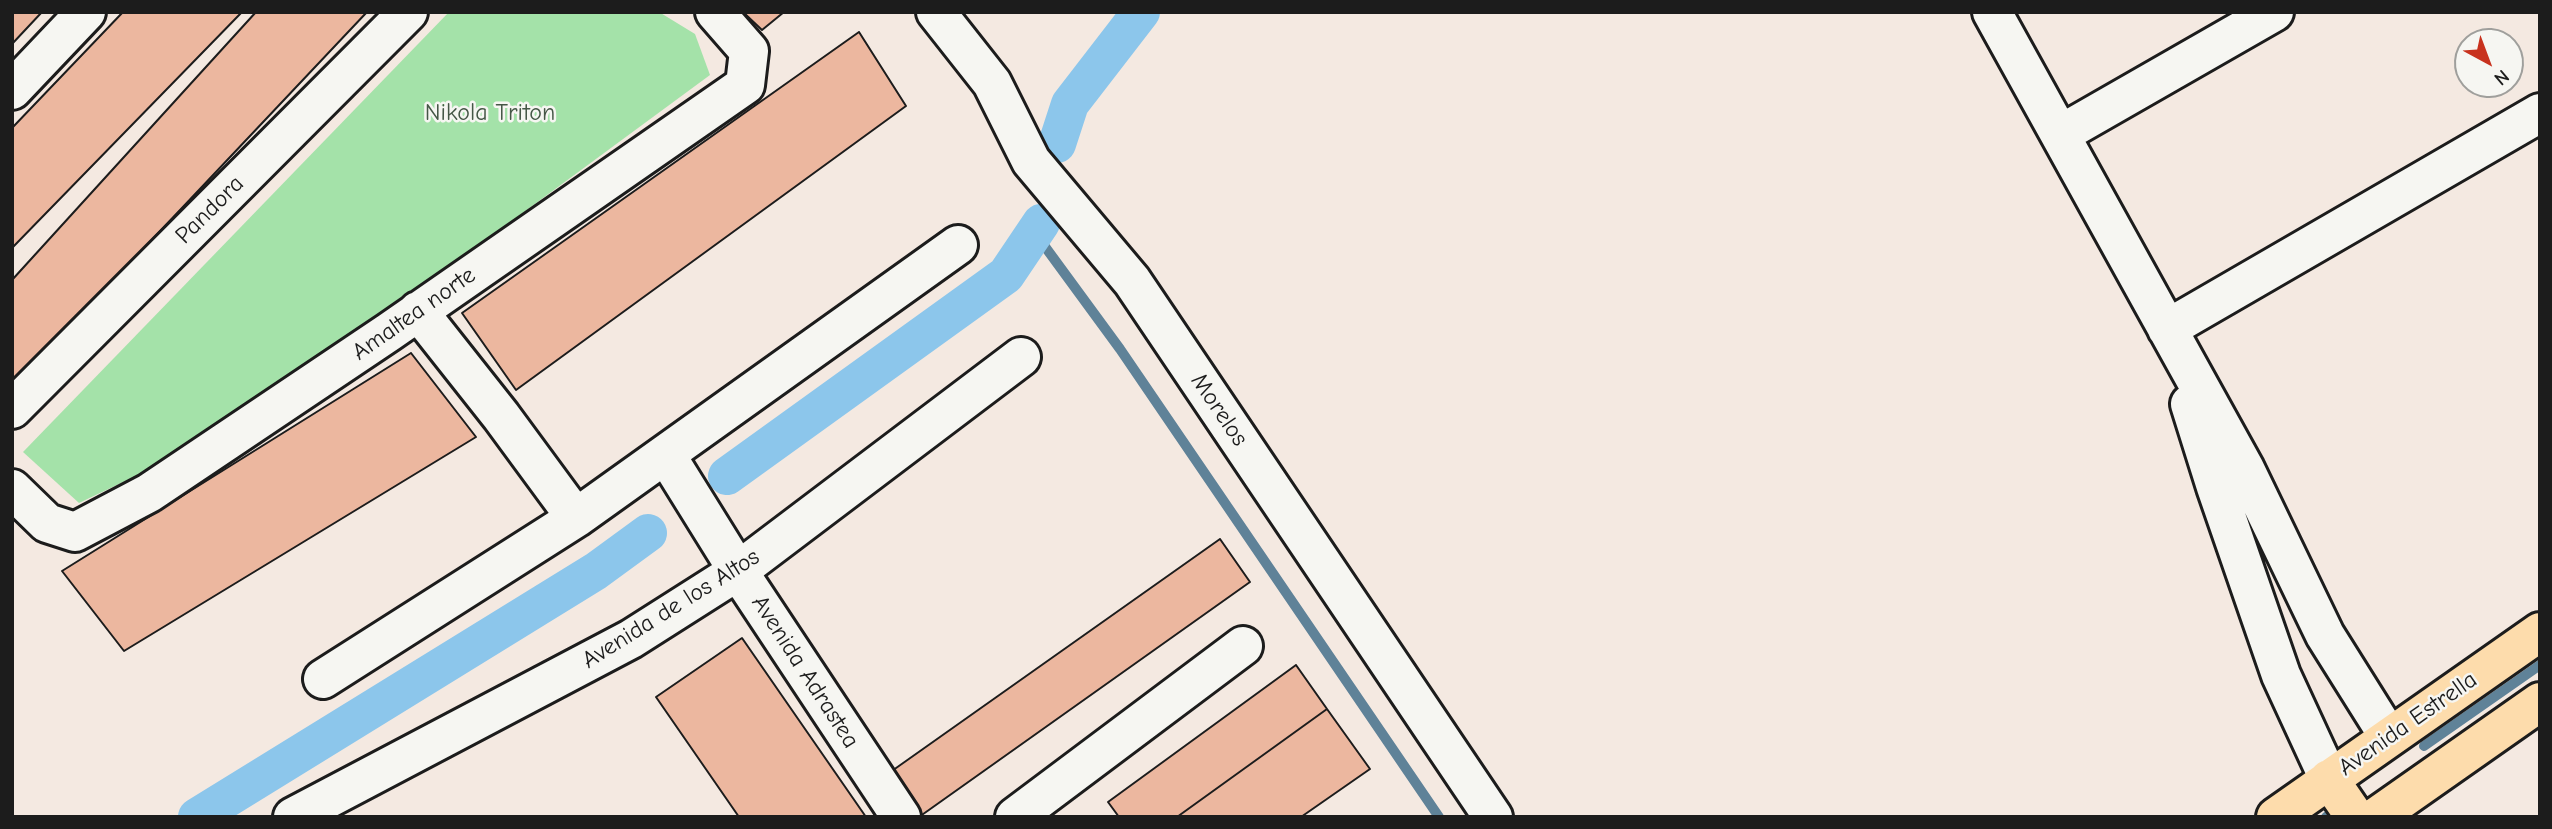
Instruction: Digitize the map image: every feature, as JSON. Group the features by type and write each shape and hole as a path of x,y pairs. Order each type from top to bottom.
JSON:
{"main road":[{"name":"Avenida Estrella","path":"2276,817 2540,632"},
{"path":"2376,817 2540,702"},
{"path":"2389,737 2421,785"},
{"path":"2329,779 2355,817"}],"street":[{"path":"12,90 86,12"},
{"name":"Pandora","path":"12,409 408,12"},
{"name":"Amaltea norte","path":"12,489 47,523 75,532 149,493 418,312 745,85 749,51 715,12"},
{"name":"Morelos","path":"936,12 992,83 1031,161 1132,281 1493,817"},
{"path":"1992,12 2245,469 2325,635 2389,737"},
{"path":"2061,134 2274,12"},
{"path":"2167,329 2540,113"},
{"path":"323,679 576,518 958,245"},
{"path":"418,312 576,518"},
{"path":"2167,329 2216,487 2281,675 2329,779"},
{"name":"Avenida de los Altos","path":"293,817 631,639 738,571 1021,357"},
{"name":"Avenida Adrastea","path":"666,455 738,571 901,817"},
{"path":"1015,817 1243,646"}],"green space":[{"name":"Nikola Triton","path":"449,12 659,12 695,34 710,75 414,293 140,474 79,503 23,452"}],"building":[{"path":"12,12 42,12 12,44"},
{"path":"123,12 242,12 12,248 12,128"},
{"path":"256,12 367,12 12,388 12,280"},
{"path":"743,12 784,12 762,30"},
{"path":"859,32 906,106 516,390 462,313"},
{"path":"411,353 476,437 124,651 62,571"},
{"path":"1220,539 1250,582 919,817 889,773"},
{"path":"742,638 866,817 739,817 656,697"},
{"path":"1296,665 1327,709 1177,817 1119,817 1108,802"},
{"path":"1327,709 1370,769 1301,817 1177,817"}],"waterway":[{"path":"1057,144 1070,104 1141,12"},
{"path":"727,476 1006,275 1041,223"},
{"path":"1035,233 1120,349 1439,817"},
{"path":"197,817 596,571 648,533"},
{"path":"2424,746 2540,665"},
{"path":"2326,817 2332,812"}]}
